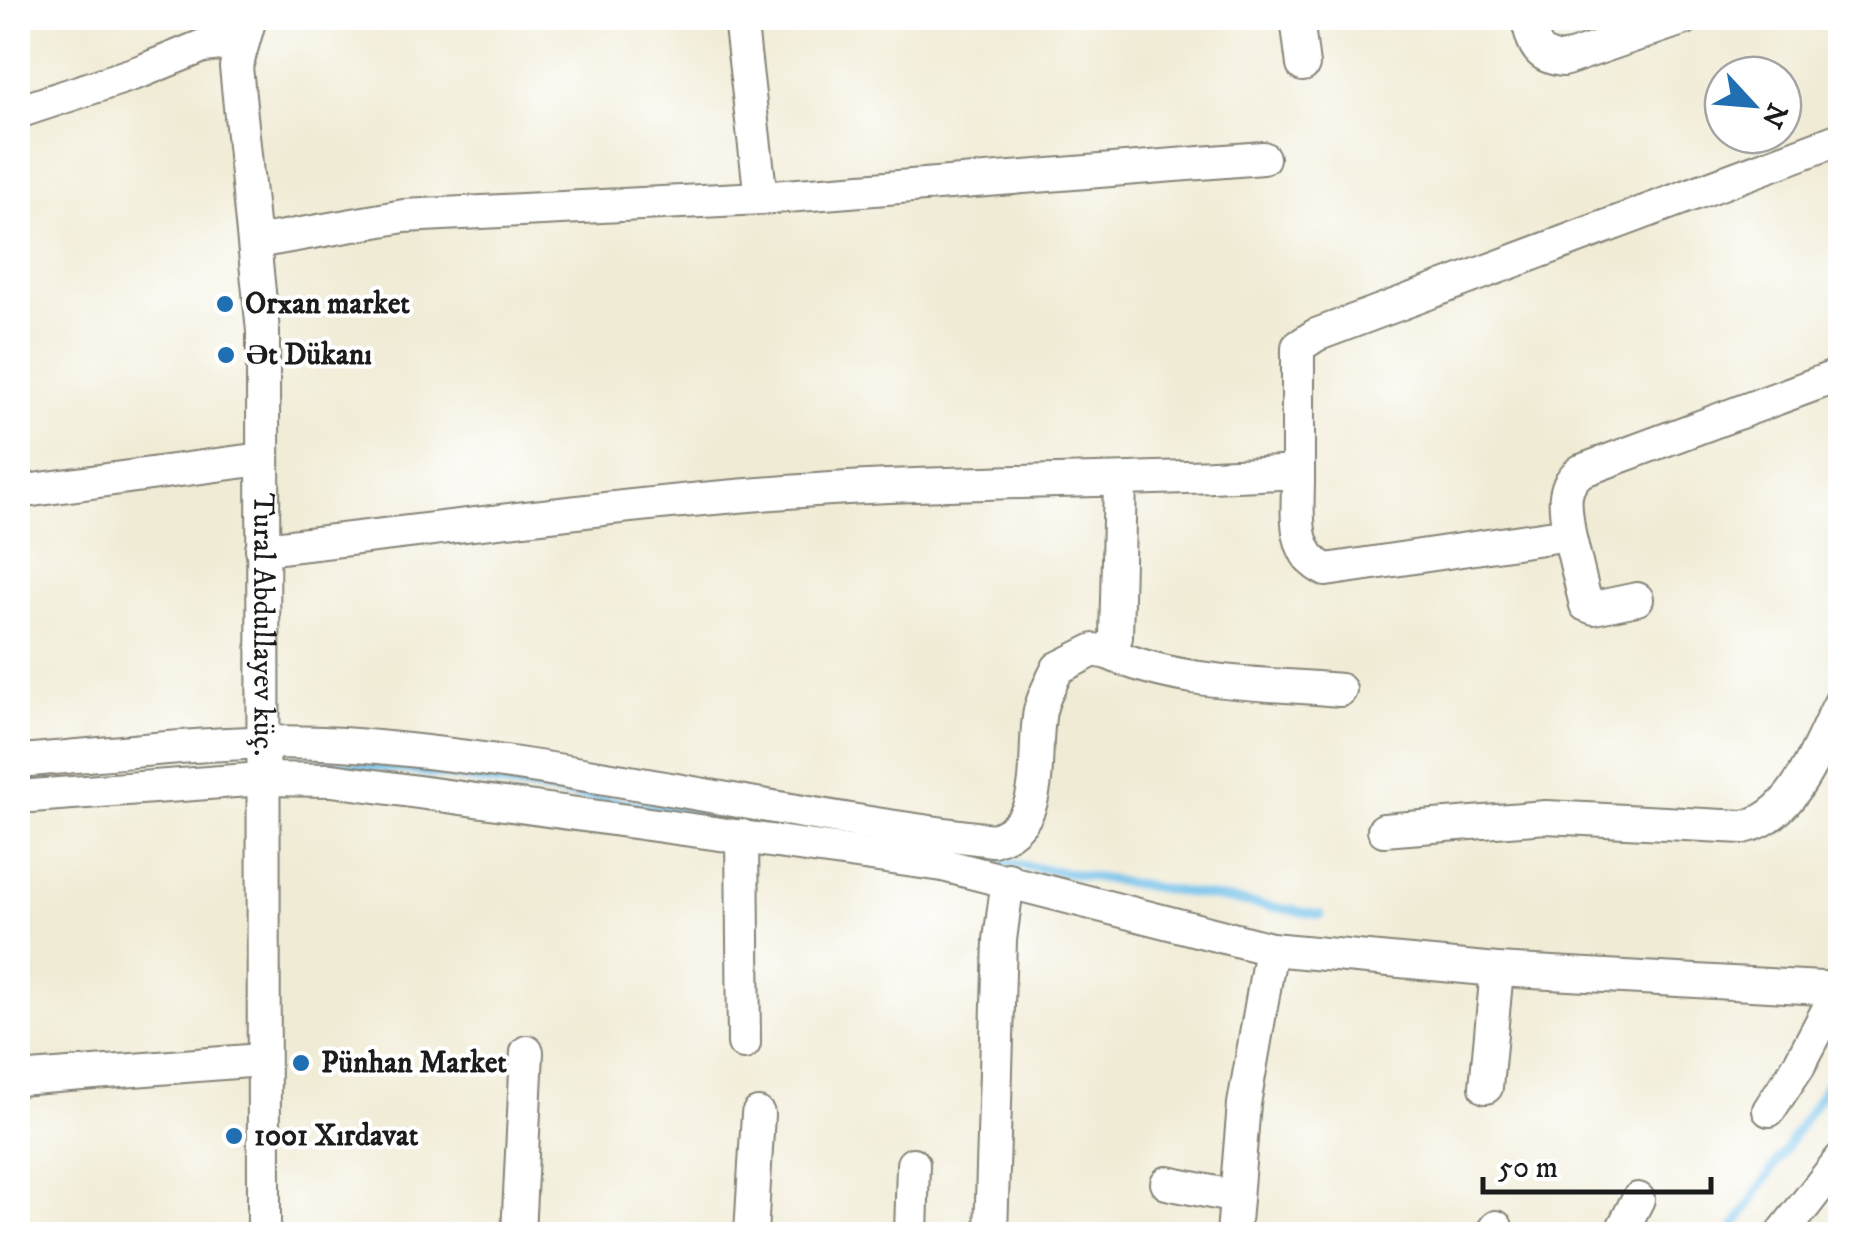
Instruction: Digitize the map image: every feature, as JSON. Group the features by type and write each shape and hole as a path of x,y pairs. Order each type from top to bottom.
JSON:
{"street":[{"path":"740,18 760,198"},
{"path":"1297,18 1303,65"},
{"path":"1528,18 1535,47 1545,58 1563,60 1686,18"},
{"path":"18,112 142,72 245,30"},
{"name":"Tural Abdullayev küç.","path":"245,30 238,95 263,331 264,1234"},
{"path":"1569,534 1326,570 1310,564 1300,547 1294,368 1298,347 1316,335 1840,138"},
{"path":"256,242 404,216 760,198 1263,158"},
{"path":"1637,599 1594,608 1586,605 1569,534 1564,497 1568,481 1581,471 1840,375"},
{"path":"18,492 262,459"},
{"path":"262,548 648,506 868,488 1120,483 1298,472"},
{"path":"1108,653 1116,637 1118,615 1120,483"},
{"path":"18,761 262,742 344,744 521,765 994,840 1012,835 1025,822 1033,799 1040,708 1058,668 1094,650 1136,666 1190,676 1340,690"},
{"path":"1384,830 1546,817 1744,828 1765,823 1786,803 1840,703"},
{"path":"18,797 262,779 332,780 943,864 1271,950 1497,970 1840,989 1799,1066 1768,1110"},
{"path":"742,836 744,1043"},
{"path":"991,1234 1000,940 1008,879"},
{"path":"1234,1234 1244,1104 1271,950"},
{"path":"1486,1087 1497,970"},
{"path":"518,1234 527,1052"},
{"path":"18,1079 261,1060"},
{"path":"751,1234 758,1114"},
{"path":"1782,1234 1840,1160"},
{"path":"910,1234 914,1164"},
{"path":"1167,1183 1236,1197"},
{"path":"1620,1234 1638,1199"}],"waterway":[{"path":"287,760 409,770 820,832"},
{"path":"978,858 1321,915"},
{"path":"1730,1234 1840,1065"}],"place":[{"name":"Orxan market","path":"225,304"},
{"name":"Ət Dükanı","path":"226,355"},
{"name":"Pünhan Market","path":"301,1063"},
{"name":"1001 Xırdavat","path":"234,1136"}]}
